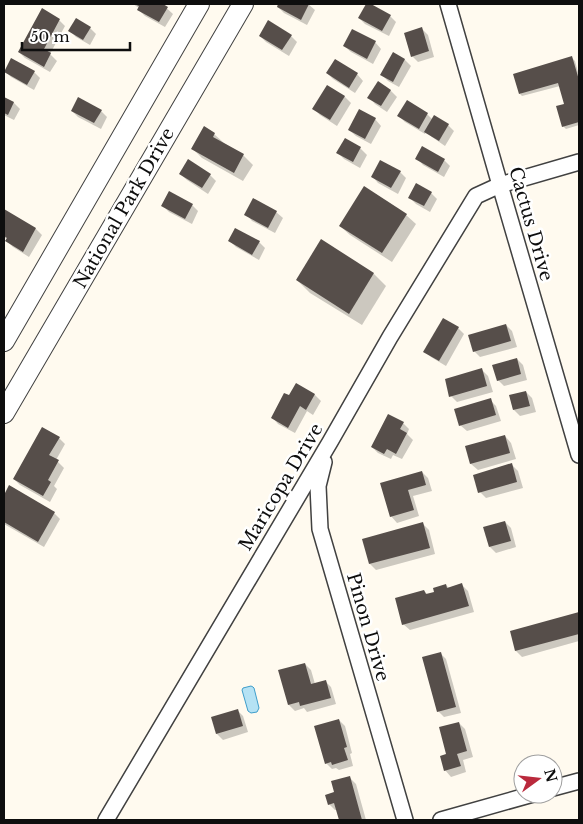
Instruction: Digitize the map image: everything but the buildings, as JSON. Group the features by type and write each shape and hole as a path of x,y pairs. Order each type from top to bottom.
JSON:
{"street":[{"path":"4,341 199,4"},
{"name":"National Park Drive","path":"6,402 244,4"},
{"name":"Cactus Drive","path":"448,4 579,455"},
{"name":"Maricopa Drive","path":"106,820 330,442 390,336 476,196 500,185 579,162"},
{"name":"Pinon Drive","path":"330,442 318,486 320,529 405,820"},
{"path":"563,785 579,781"},
{"path":"441,820 513,800"}],"water":[{"path":"251,686 254,688 259,708 257,712 251,713 248,711 242,690"}]}
